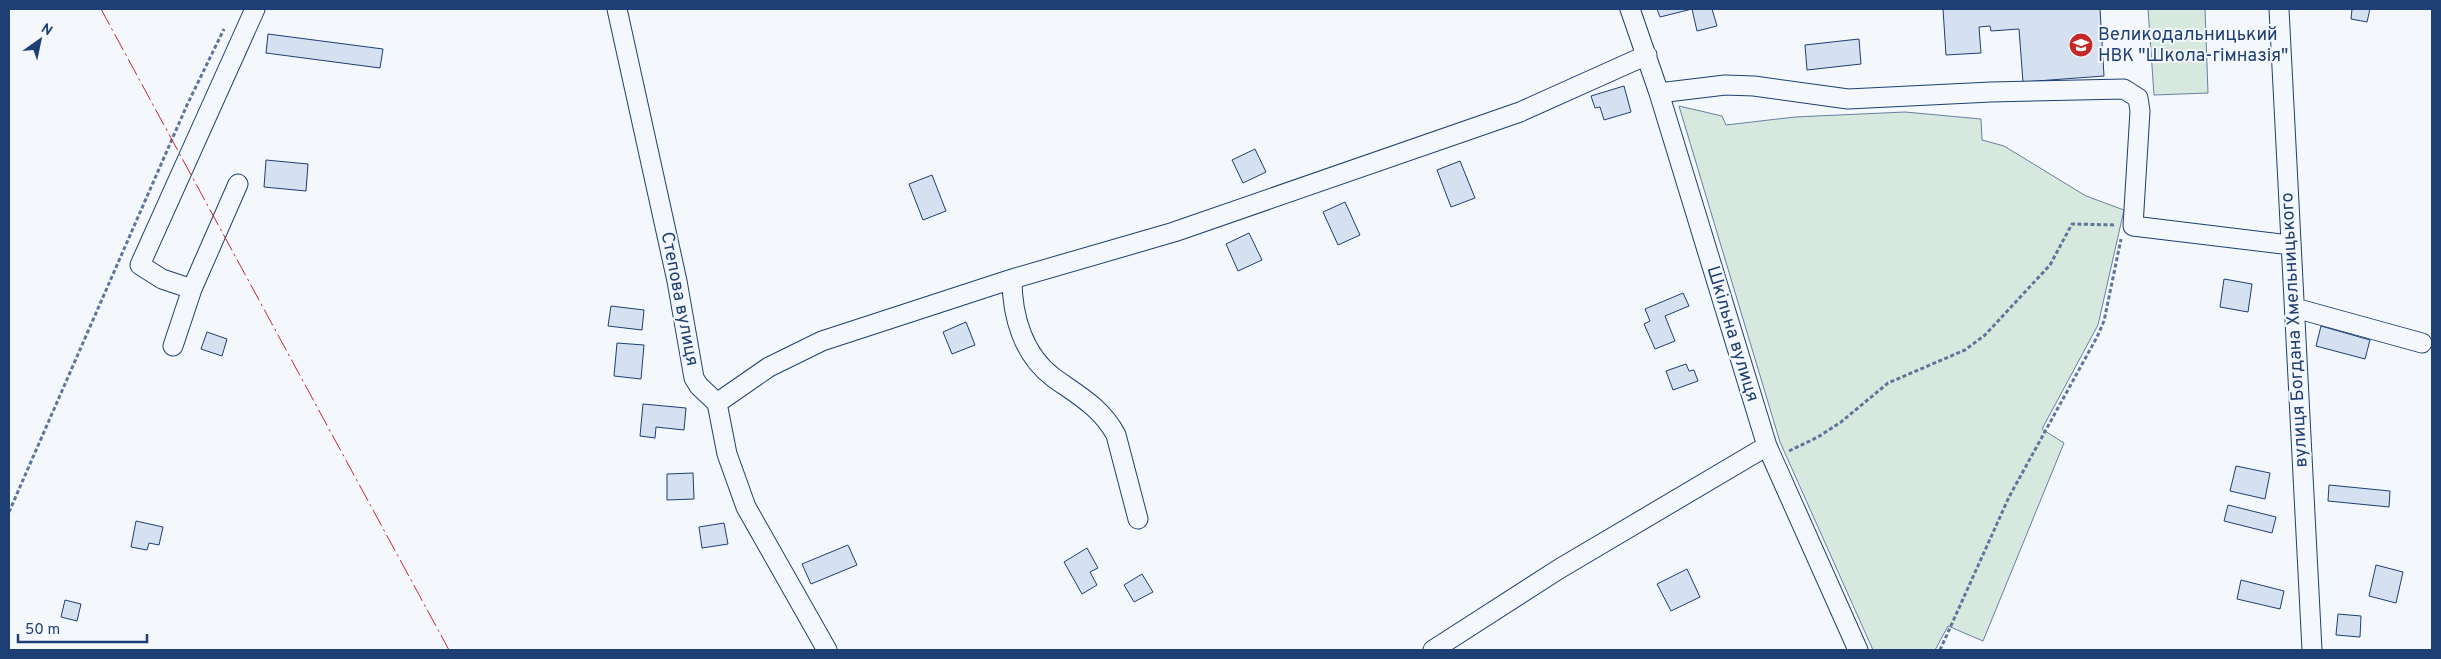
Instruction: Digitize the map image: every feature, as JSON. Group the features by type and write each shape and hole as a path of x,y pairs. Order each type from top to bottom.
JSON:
{"street":[{"path":"192,289 162,279 140,265 255,9"},
{"name":"Степова вулиця","path":"617,9 677,281 694,378 699,386 717,403"},
{"name":"Шкільна вулиця","path":"1630,9 1647,55 1770,452 1858,650"},
{"name":"вулиця Богдана Хмельницького","path":"2279,9 2312,650"},
{"path":"827,650 746,507 727,454 717,403 769,367 822,341 1012,278 1174,232 1520,112 1647,55"},
{"path":"1659,93 1725,85 1744,85 1848,99 1991,92 2124,89 2138,98 2140,111 2128,226 2290,245"},
{"path":"173,346 192,289 238,184"},
{"path":"1012,278 1012,301 1015,316 1030,350 1052,376 1087,400 1099,411 1116,434 1138,519"},
{"path":"2295,308 2422,343"},
{"path":"1433,650 1559,569 1770,452"}],"path":[{"path":"9,512 187,105 227,25"},
{"path":"1770,452 1818,438 1841,422 1888,382 1966,350 1985,335 2050,265 2072,224 2128,226 2104,321 2097,338 2009,497 1940,650"}],"shaded area":[{"path":"2148,9 2205,9 2208,93 2154,95"},
{"path":"1679,106 1722,116 1726,125 1795,117 1905,112 1981,119 1982,140 2004,146 2086,196 2124,210 2098,325 2042,429 2064,443 1983,641 1948,626 1935,650 1873,650 1780,442"}],"building":[{"path":"1657,9 1692,9 1660,17"},
{"path":"1692,9 1712,9 1717,26 1697,31"},
{"path":"1943,9 2100,9 2104,76 2023,82 2019,29 1991,31 1990,26 1979,27 1981,53 1946,55"},
{"path":"2352,9 2370,9 2367,22 2351,19"},
{"path":"268,34 383,49 380,68 266,53"},
{"path":"1859,39 1861,64 1807,70 1805,45"},
{"path":"1624,86 1631,112 1604,120 1600,107 1595,108 1591,96"},
{"path":"1255,149 1266,172 1243,183 1232,160"},
{"path":"266,160 308,164 306,191 264,187"},
{"path":"1460,161 1475,198 1451,207 1437,170"},
{"path":"932,175 946,211 923,220 909,184"},
{"path":"1345,202 1360,235 1338,245 1323,212"},
{"path":"1249,233 1262,260 1238,271 1226,244"},
{"path":"2224,279 2252,284 2248,312 2220,307"},
{"path":"1683,293 1689,306 1665,316 1675,341 1655,349 1644,324 1650,321 1645,309"},
{"path":"611,306 644,310 642,330 608,326"},
{"path":"966,322 975,345 952,354 943,332"},
{"path":"2321,326 2370,340 2365,359 2316,346"},
{"path":"207,332 227,339 222,356 201,349"},
{"path":"617,343 644,345 641,379 614,376"},
{"path":"1686,364 1689,371 1694,370 1698,381 1673,390 1666,371"},
{"path":"643,404 686,408 684,430 656,427 655,438 640,436"},
{"path":"2236,466 2270,473 2265,499 2230,491"},
{"path":"693,473 694,499 667,500 667,474"},
{"path":"2329,485 2390,491 2389,507 2328,501"},
{"path":"2228,505 2276,517 2272,533 2224,521"},
{"path":"136,521 163,527 159,545 149,543 147,550 131,547"},
{"path":"724,523 728,544 702,548 699,527"},
{"path":"848,545 857,565 811,584 802,564"},
{"path":"1087,548 1098,568 1090,572 1097,585 1082,594 1064,562"},
{"path":"2376,565 2403,572 2396,603 2369,596"},
{"path":"1687,569 1700,597 1671,611 1657,584"},
{"path":"1142,574 1153,592 1134,602 1124,585"},
{"path":"2241,580 2284,591 2280,609 2237,599"},
{"path":"65,600 81,604 77,621 61,617"},
{"path":"2338,614 2361,616 2360,637 2336,635"}],"power":[{"path":"101,9 449,650"}],"place":[{"name":"Великодальницький НВК \"Школа-гімназія\"","path":"2081,45"}]}
